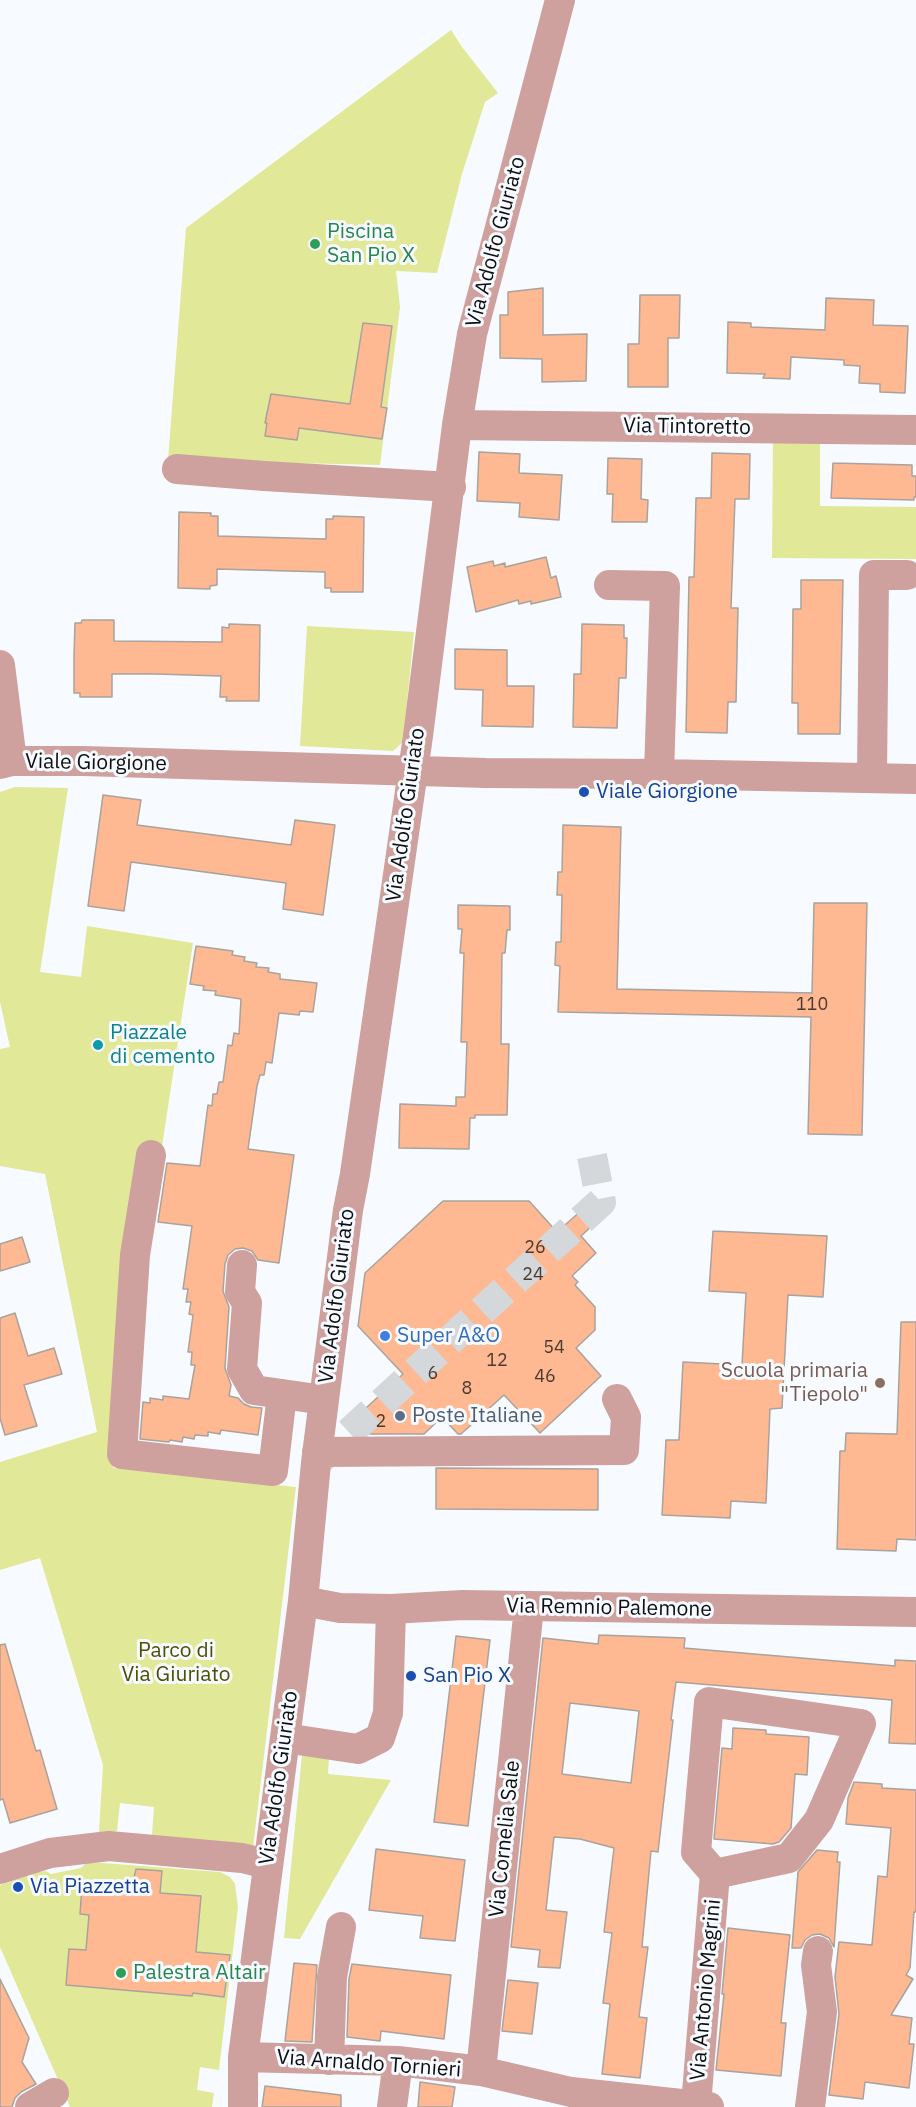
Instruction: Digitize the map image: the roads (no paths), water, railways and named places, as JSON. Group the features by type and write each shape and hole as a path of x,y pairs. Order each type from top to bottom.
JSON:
{"street":[{"name":"Via Adolfo Giuriato","path":"243,2107 243,2056 303,1601 317,1452 348,1210 413,770 451,487 457,425 472,334 560,0"},
{"name":"Via Tintoretto","path":"457,425 916,430"},
{"path":"177,469 264,477 451,487"},
{"path":"872,778 874,575 906,575"},
{"path":"609,585 665,585 659,774"},
{"path":"0,665 6,763"},
{"name":"Viale Giorgione","path":"6,763 83,761 486,773 916,779"},
{"path":"151,1155 135,1255 122,1454 273,1471 282,1395"},
{"path":"242,1265 240,1292 247,1303 242,1369 254,1390 324,1400"},
{"path":"317,1452 624,1450 626,1418 617,1399"},
{"name":"Via Remnio Palemone","path":"303,1601 340,1608 391,1609 463,1605 916,1612"},
{"name":"Via Cornelia Sale","path":"481,2071 529,1607"},
{"path":"285,1738 358,1749 380,1738 388,1713 391,1609"},
{"name":"Via Antonio Magrini","path":"702,2106 715,1874 696,1852 709,1702 861,1724 819,1820 789,1858 715,1874"},
{"path":"0,1869 50,1853 109,1846 242,1858 267,1864"},
{"path":"329,2060 332,1977 340,1927"},
{"path":"810,2107 822,2012 816,1965 818,1951"},
{"name":"Via Arnaldo Tornieri","path":"243,2056 398,2061 481,2071 570,2099 702,2106"},
{"path":"392,2107 398,2061"}],"tunnel":[{"path":"316,1463 601,1202 592,1156"}],"place":[{"name":"Piscina San Pio X","path":"315,244"},
{"name":"Viale Giorgione","path":"584,792"},
{"name":"Piazzale di cemento","path":"98,1045"},
{"name":"Super A&O","path":"385,1336"},
{"name":"Scuola primaria \"Tiepolo\"","path":"880,1383"},
{"name":"Poste Italiane","path":"400,1416"},
{"name":"San Pio X","path":"411,1676"},
{"name":"Via Piazzetta","path":"18,1887"},
{"name":"Palestra Altair","path":"121,1973"}],"park label":[{"name":"Parco di Via Giuriato","path":"176,1663"}]}
